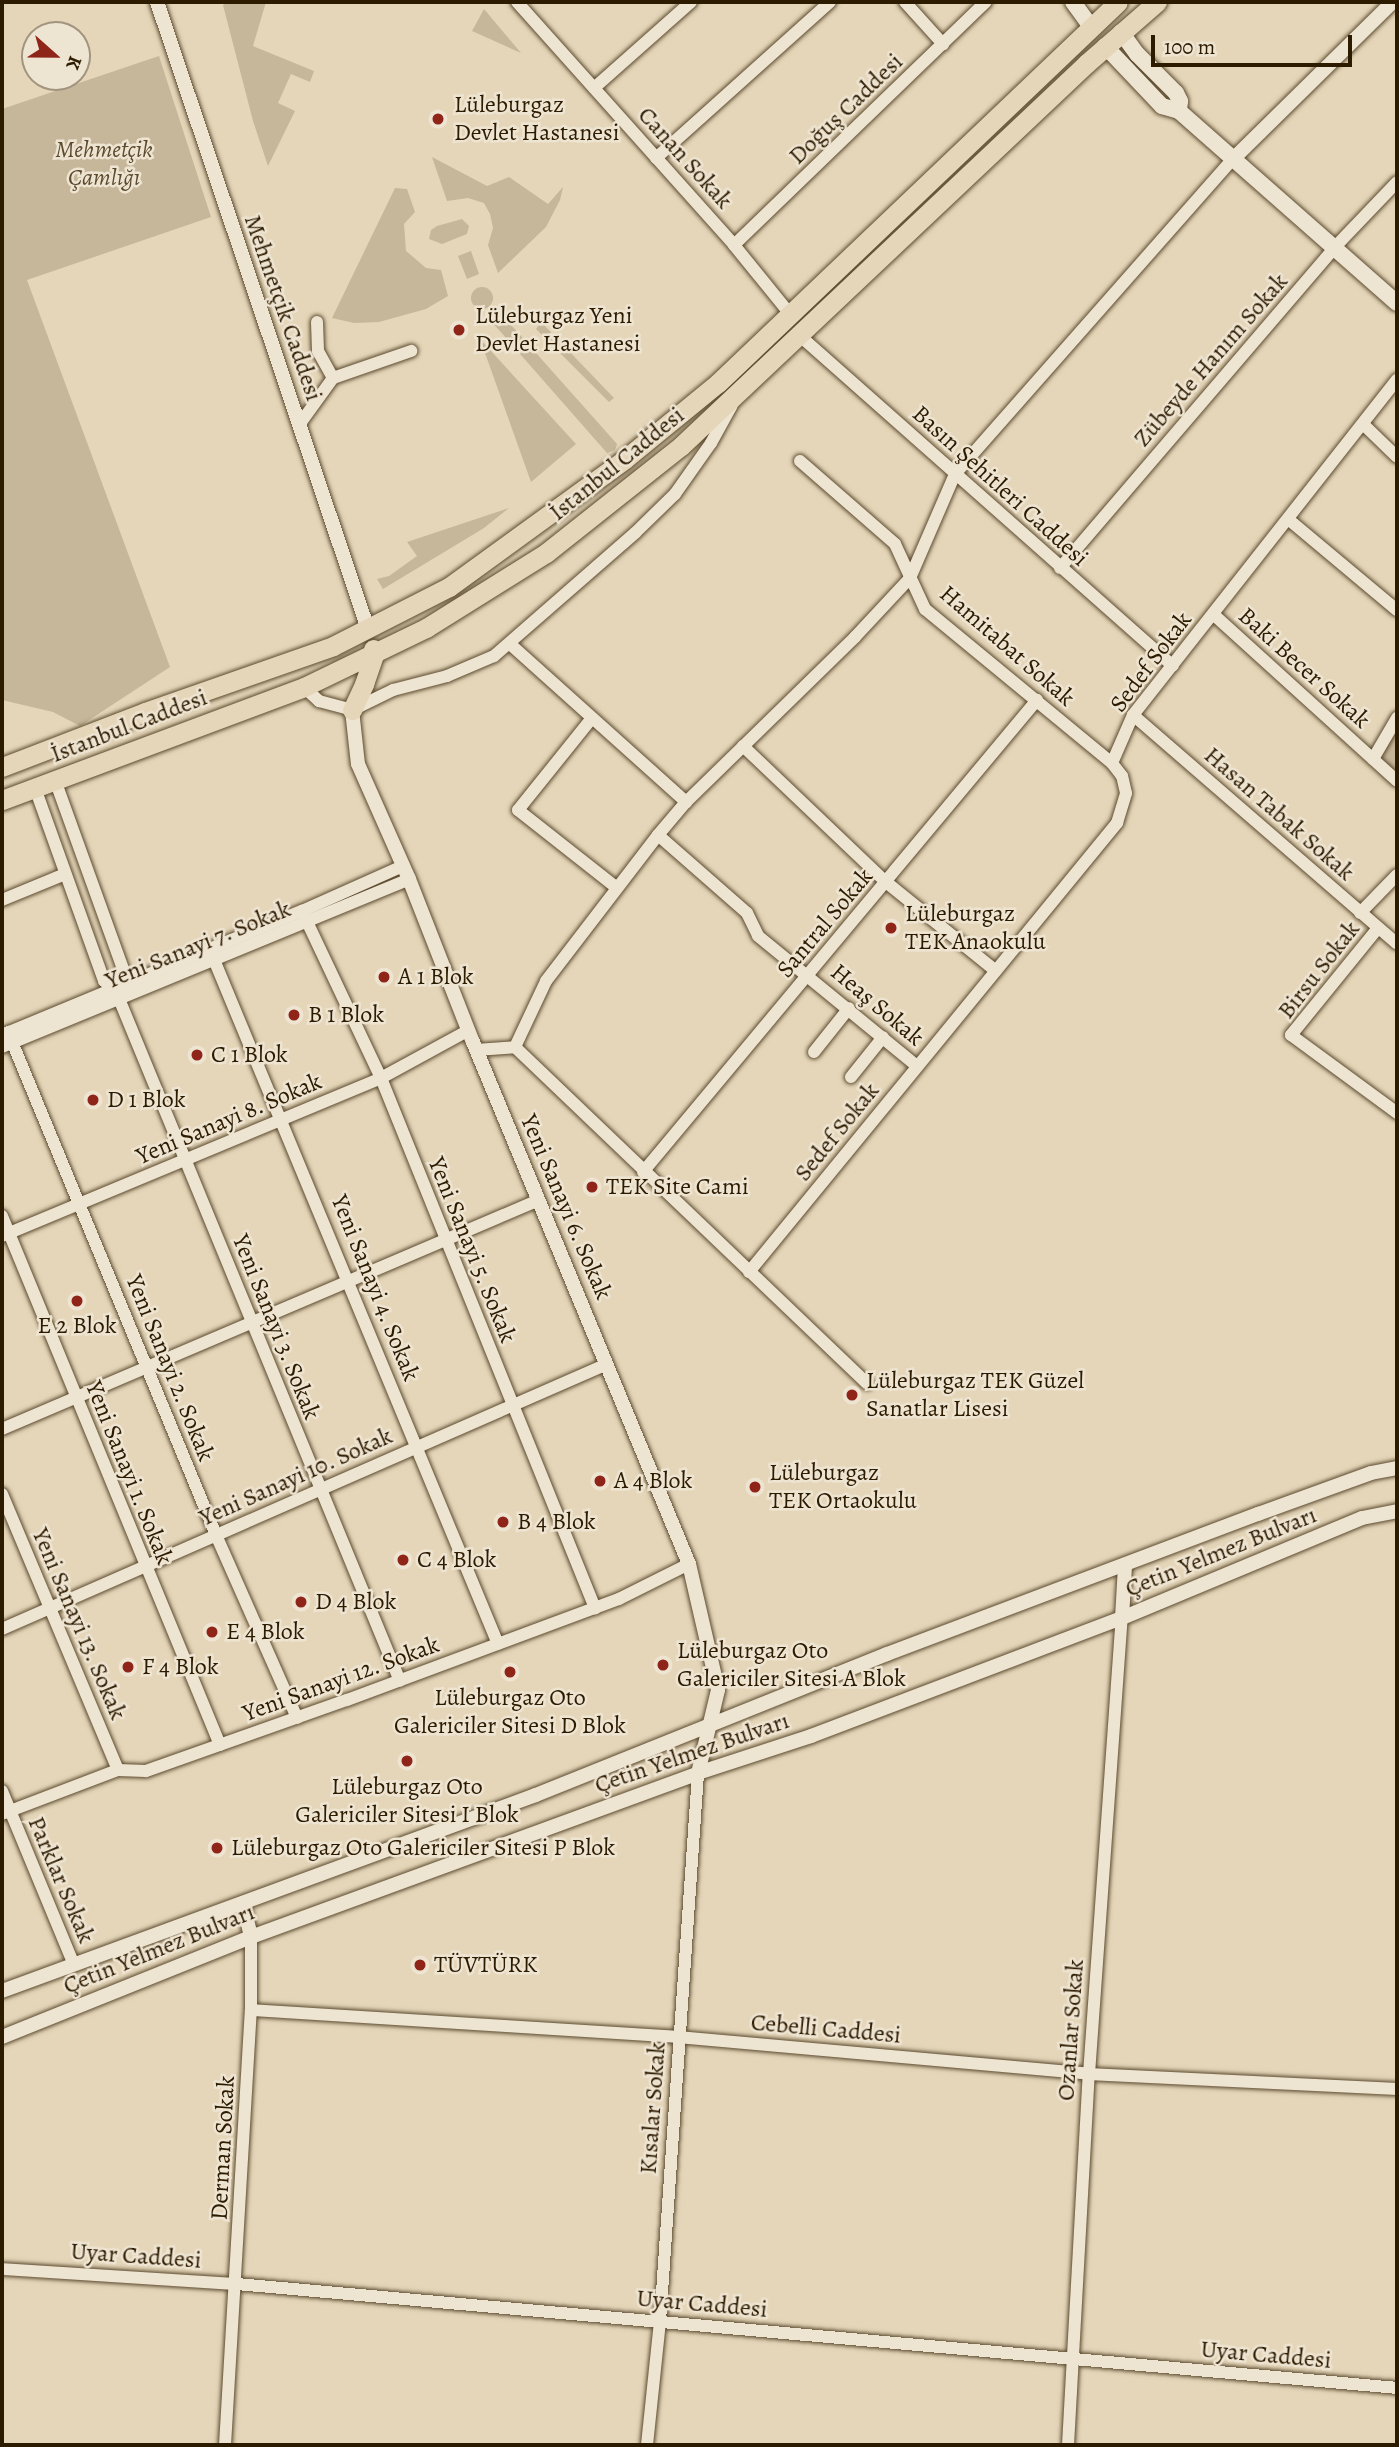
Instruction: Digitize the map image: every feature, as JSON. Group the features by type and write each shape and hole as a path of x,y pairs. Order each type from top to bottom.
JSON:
{"highway":[{"name":"İstanbul Caddesi","path":"2,800 304,687 426,628 546,553 681,446 1105,46 1157,2"},
{"name":"İstanbul Caddesi","path":"2,767 145,712 333,646 449,587 625,459 718,383 1091,27 1108,5"},
{"path":"1108,5 1121,32"},
{"path":"1091,27 1105,46"},
{"path":"352,710 374,655 368,629"},
{"path":"44,751 55,780"},
{"path":"22,759 35,788"}],"main road":[{"path":"1073,2 1091,27"},
{"path":"1121,32 1137,54 1176,93 1180,101 1179,111"},
{"path":"1105,46 1162,106 1179,111 1397,303"}],"street":[{"name":"Mehmetçik Caddesi","path":"157,2 368,629"},
{"name":"Canan Sokak","path":"517,2 734,245 790,314"},
{"path":"594,88 691,2"},
{"path":"656,158 830,2"},
{"path":"905,2 943,44"},
{"name":"Doğuş Caddesi","path":"734,245 986,2"},
{"path":"515,1047 547,981 658,835 686,802 855,637 910,578 955,474 1233,159 1393,2"},
{"name":"Zübeyde Hanım Sokak","path":"1060,568 1334,248 1397,182"},
{"path":"317,322 318,351 333,378"},
{"name":"Basın Şehitleri Caddesi","path":"799,335 1173,666"},
{"path":"299,425 333,378 411,351"},
{"name":"Sedef Sokak","path":"749,1272 1117,823 1126,793 1122,776 1112,763 1133,715 1397,380"},
{"path":"304,687 319,701 352,710 393,690 475,667 510,644 675,494 711,443 738,393"},
{"path":"1363,424 1397,457"},
{"name":"Hamitabat Sokak","path":"800,461 895,544 925,609 1112,763"},
{"path":"1288,519 1397,610"},
{"name":"Baki Becer Sokak","path":"1213,614 1397,781"},
{"path":"510,644 686,802"},
{"name":"Santral Sokak","path":"643,1172 1037,700"},
{"name":"Yeni Sanayi 6. Sokak","path":"352,710 358,764 406,873 476,1050 689,1564 718,1690 698,1773"},
{"name":"Hasan Tabak Sokak","path":"1133,715 1397,944"},
{"path":"592,718 519,810 617,888"},
{"path":"1373,759 1397,718"},
{"path":"743,746 886,882 996,971"},
{"name":"Yeni Sanayi 3. Sokak","path":"55,780 123,969 117,994"},
{"name":"Yeni Sanayi 3. Sokak","path":"35,788 104,981 117,994 400,1681"},
{"name":"Heaş Sokak","path":"658,835 747,913 758,936 917,1066"},
{"name":"Yeni Sanayi 7. Sokak","path":"6,1039 406,873"},
{"path":"2,900 65,874"},
{"path":"1360,913 1397,875"},
{"name":"Yeni Sanayi 5. Sokak","path":"305,917 381,1078 595,1608"},
{"name":"Birsu Sokak","path":"1378,928 1290,1035 1397,1113"},
{"name":"Yeni Sanayi 4. Sokak","path":"212,954 283,1119 498,1644"},
{"path":"814,1052 849,1008"},
{"name":"Yeni Sanayi 8. Sokak","path":"6,1235 381,1078 469,1030"},
{"path":"851,1077 883,1037"},
{"name":"Yeni Sanayi 2. Sokak","path":"6,1039 80,1204 216,1535 297,1718"},
{"path":"476,1050 515,1047 867,1383"},
{"path":"2,1429 539,1200"},
{"name":"Yeni Sanayi 1. Sokak","path":"2,1216 6,1235 220,1745"},
{"name":"Yeni Sanayi 10. Sokak","path":"2,1629 607,1364"},
{"name":"Çetin Yelmez Bulvarı","path":"2,1991 243,1904 710,1727 887,1654 1359,1478 1397,1468"},
{"name":"Yeni Sanayi 13. Sokak","path":"2,1494 118,1770"},
{"name":"Çetin Yelmez Bulvarı","path":"2,2037 251,1937 698,1773 811,1736 1122,1618 1362,1518 1397,1511"},
{"name":"Yeni Sanayi 12. Sokak","path":"6,1813 118,1770 146,1771 400,1681 595,1608 689,1564"},
{"path":"1122,1618 1125,1566"},
{"name":"Ozanlar Sokak","path":"1068,2445 1089,2074 1122,1618"},
{"name":"Kısalar Sokak","path":"647,2445 660,2321 698,1773"},
{"name":"Parklar Sokak","path":"2,1791 6,1813 74,1965"},
{"path":"243,1904 251,1937"},
{"name":"Derman Sokak","path":"225,2445 237,2284 251,2010 251,1937"},
{"name":"Cebelli Caddesi","path":"251,2010 678,2037 1089,2074 1397,2090"},
{"name":"Uyar Caddesi","path":"2,2269 237,2284 1397,2388"}],"green space":[{"path":"229,2 266,2 253,46 314,71 310,82 291,74 278,103 295,111 268,166 253,121 223,5"},
{"path":"484,9 521,53 472,31"},
{"name":"Mehmetçik Çamlığı","path":"159,56 211,217 27,280 170,667 80,726 53,712 2,700 2,109 55,91 91,91 91,79"},
{"path":"432,157 487,186 509,177 548,204 563,187 560,200 546,227 498,273 488,245 493,228 484,203 468,198 447,201"},
{"path":"395,188 407,189 415,212 404,224 406,251 426,268 441,270 448,296 426,309 379,322 354,323 332,318"},
{"path":"462,219 469,226 467,234 442,244 429,239 431,230 437,226"},
{"path":"471,251 479,274 467,279 458,256"},
{"path":"482,287 490,290 493,298 490,306 482,309 474,306 471,298 474,290"},
{"path":"503,316 617,444 615,450 607,453 491,321"},
{"path":"541,322 614,398 609,402 536,329"},
{"path":"480,339 576,444 531,482"},
{"path":"509,508 484,528 383,589 377,579 389,576 417,556 407,542"},
{"path":"1397,729 1397,776 1380,758"}],"place":[{"name":"Lüleburgaz Devlet Hastanesi","path":"438,119"},
{"name":"Lüleburgaz Yeni Devlet Hastanesi","path":"459,330"},
{"name":"Lüleburgaz TEK Anaokulu","path":"891,928"},
{"name":"A 1 Blok","path":"384,977"},
{"name":"B 1 Blok","path":"294,1015"},
{"name":"C 1 Blok","path":"197,1055"},
{"name":"D 1 Blok","path":"93,1100"},
{"name":"TEK Site Cami","path":"592,1187"},
{"name":"E 2 Blok","path":"77,1301"},
{"name":"Lüleburgaz TEK Güzel Sanatlar Lisesi","path":"852,1395"},
{"name":"A 4 Blok","path":"600,1481"},
{"name":"Lüleburgaz TEK Ortaokulu","path":"755,1487"},
{"name":"B 4 Blok","path":"503,1522"},
{"name":"C 4 Blok","path":"403,1560"},
{"name":"D 4 Blok","path":"301,1602"},
{"name":"E 4 Blok","path":"212,1632"},
{"name":"Lüleburgaz Oto Galericiler Sitesi A Blok","path":"663,1665"},
{"name":"F 4 Blok","path":"128,1667"},
{"name":"Lüleburgaz Oto Galericiler Sitesi D Blok","path":"510,1672"},
{"name":"Lüleburgaz Oto Galericiler Sitesi I Blok","path":"407,1761"},
{"name":"Lüleburgaz Oto Galericiler Sitesi P Blok","path":"217,1848"},
{"name":"TÜVTÜRK","path":"420,1965"}]}
